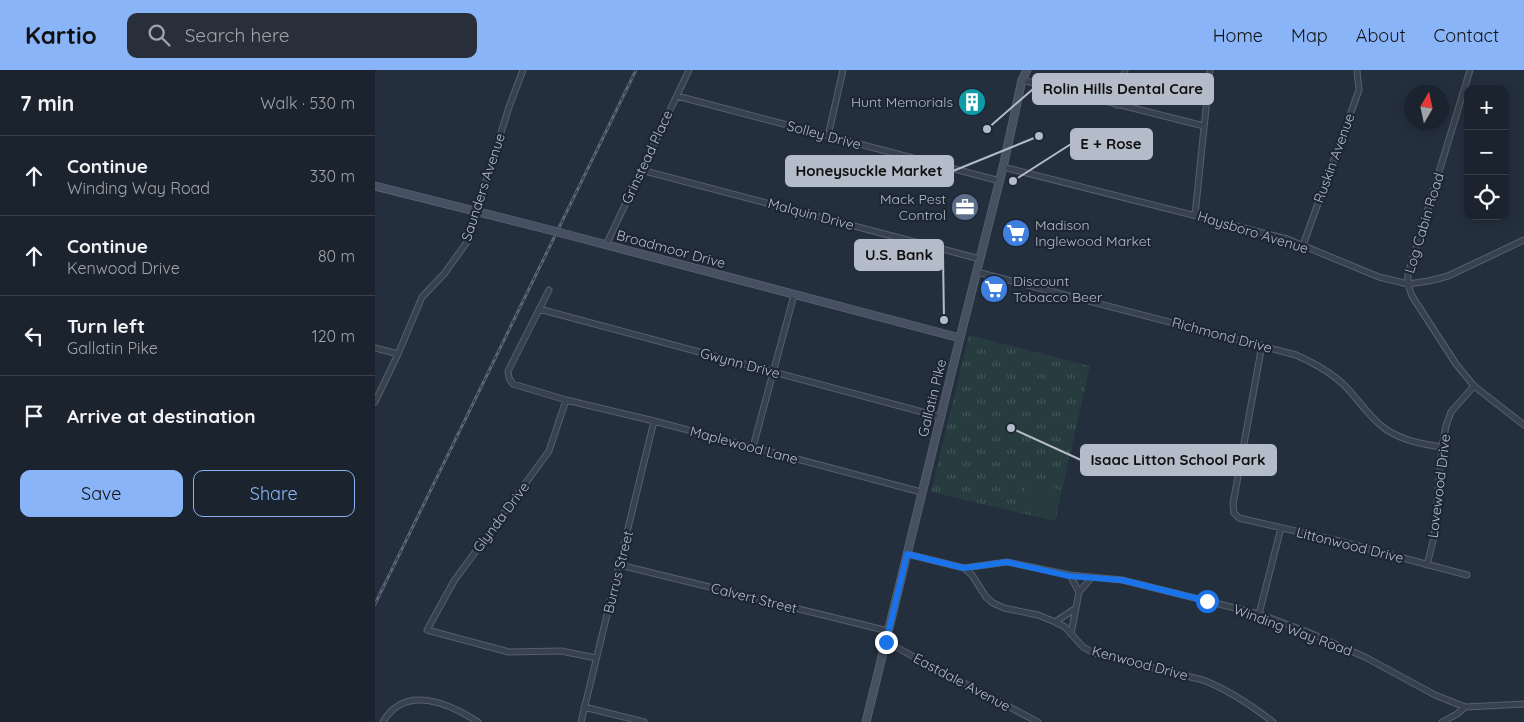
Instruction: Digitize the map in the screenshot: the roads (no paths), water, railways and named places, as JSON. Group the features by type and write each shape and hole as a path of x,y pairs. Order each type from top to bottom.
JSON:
{"main road":[{"name":"Gallatin Pike","path":"1020,70 1022,80"},
{"name":"Gallatin Pike","path":"866,722 959,338 1000,181 1022,80 1027,70"},
{"name":"Broadmoor Drive","path":"375,186 478,211 959,338"}],"street":[{"name":"Saunders Avenue","path":"375,402 398,354 421,297 444,274 467,242 506,116 523,70"},
{"name":"Grinstead Place","path":"606,245 689,70"},
{"path":"828,136 843,70"},
{"path":"1117,105 1125,70"},
{"path":"1195,215 1211,70"},
{"name":"Ruskin Avenue","path":"1303,245 1359,90 1357,70"},
{"name":"Log Cabin Road","path":"1470,70 1408,274 1407,284 1412,296 1456,364 1474,386 1524,425"},
{"path":"1022,80 1204,126"},
{"name":"Solley Drive","path":"677,96 1000,181"},
{"name":"Haysboro Avenue","path":"1003,167 1278,236 1344,264 1379,277 1407,284 1422,283 1449,276 1524,240"},
{"name":"Malquin Drive","path":"641,170 980,259"},
{"name":"Richmond Drive","path":"977,272 1297,355 1329,372 1387,430 1403,438 1441,447"},
{"path":"539,309 549,290"},
{"path":"753,447 794,295"},
{"name":"Gwynn Drive","path":"539,309 941,416"},
{"name":"Maplewood Lane","path":"539,309 508,371 509,378 513,384 566,400 921,492"},
{"name":"Littonwood Drive","path":"1262,345 1233,504 1234,513 1239,518 1339,541 1467,575"},
{"path":"375,348 398,354"},
{"name":"Lovewood Drive","path":"1427,565 1434,537 1441,447 1446,426 1451,412 1474,386"},
{"name":"Glynda Drive","path":"566,400 549,451 454,581 427,630 509,652 561,651 596,658"},
{"name":"Burrus Street","path":"581,722 653,421"},
{"path":"1259,614 1281,528"},
{"path":"907,554 964,568"},
{"name":"Winding Way Road","path":"964,568 1007,562 1069,576 1122,580 1259,614 1305,631 1365,657 1435,695 1465,707 1524,704"},
{"name":"Calvert Street","path":"620,565 888,631"},
{"name":"Kenwood Drive","path":"964,568 972,575 986,597 993,603 1003,608 1038,615 1055,622 1065,627 1083,648 1094,653 1182,674 1220,687 1258,710 1273,722"},
{"path":"1069,576 1079,592"},
{"path":"1071,634 1079,592 1092,577"},
{"path":"1055,622 1076,608"},
{"name":"Eastdale Avenue","path":"886,642 1038,722"},
{"path":"383,722 405,701 423,699 450,707 478,722"},
{"path":"585,707 644,722"},
{"path":"1441,722 1457,714 1465,707"}],"railway":[{"path":"375,604 636,70"}],"place":[{"name":"Hunt Memorials","path":"972,102"},
{"name":"Rolin Hills Dental Care","path":"987,129"},
{"name":"Honeysuckle Market","path":"1039,136"},
{"name":"E + Rose","path":"1013,181"},
{"name":"Mack Pest Control","path":"965,207"},
{"name":"Madison Inglewood Market","path":"1016,233"},
{"name":"Discount Tobacco Beer","path":"994,289"},
{"name":"U.S. Bank","path":"944,320"},
{"name":"Isaac Litton School Park","path":"1011,428"}]}
